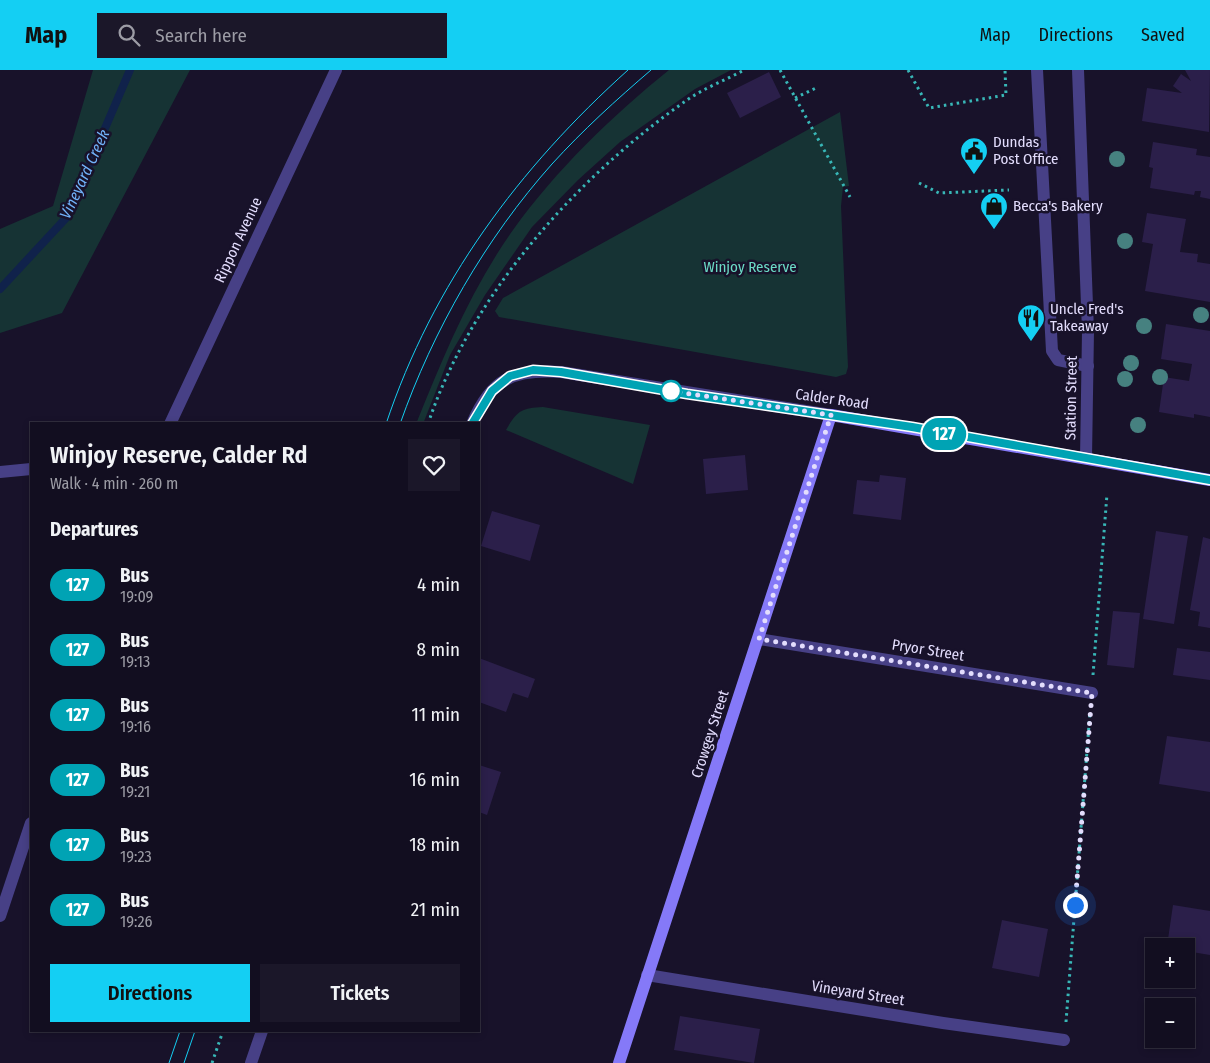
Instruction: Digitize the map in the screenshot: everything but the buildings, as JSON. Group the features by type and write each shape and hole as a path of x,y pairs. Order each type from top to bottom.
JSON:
{"street":[{"name":"Rippon Avenue","path":"171,422 336,70"},
{"path":"1037,70 1052,351 1058,360 1088,366"},
{"name":"Station Street","path":"1078,70 1088,366 1086,458"},
{"name":"Calder Road","path":"473,422 492,391 510,376 533,370 561,372 831,415 1210,480"},
{"name":"Crowgey Street","path":"619,1063 831,415"},
{"path":"0,472 30,469"},
{"name":"Pryor Street","path":"759,639 1092,693"},
{"path":"0,916 30,826"},
{"name":"Vineyard Street","path":"648,975 943,1023 1064,1040"},
{"path":"251,1063 262,1032"}],"path":[{"path":"429,422 440,389 482,309 552,219 633,140 689,98 744,70"},
{"path":"780,70 850,197"},
{"path":"908,70 929,108 1006,95 1005,70"},
{"path":"795,98 818,87"},
{"path":"918,183 939,193 1009,190"},
{"path":"1064,1040 1107,494"},
{"path":"212,1063 223,1032"}],"green space":[{"path":"93,70 190,70 62,313 0,333 0,229 53,206"},
{"path":"669,70 731,70 695,89 620,142 578,180 532,227 485,295 450,355 424,422 417,422 447,349 471,300 513,230 566,165 627,106"},
{"name":"Winjoy Reserve","path":"840,112 849,186 843,187 841,206 848,367 846,374 836,377 499,317 495,311 503,298"},
{"path":"543,407 650,425 633,484 506,430 520,412 529,408"}],"waterway":[{"name":"Vineyard Creek","path":"0,289 67,217 130,70"}],"tram line":[{"path":"387,422 405,372 428,323 454,276 484,231 516,188 551,147 628,70"},
{"path":"401,422 428,354 445,320 484,254 505,223 564,151 651,70"},
{"path":"169,1063 180,1032"},
{"path":"184,1063 195,1032"}],"bus line":[{"name":"127","path":"473,422 476,413 492,391 510,376 533,370 561,372 687,394 912,427 1210,480"}],"place":[{"name":"Dundas Post Office","path":"974,175"},
{"name":"Becca's Bakery","path":"994,230"},
{"name":"Uncle Fred's Takeaway","path":"1031,342"}],"route":[{"path":"671,391 669,391 831,415 759,639 1092,693 1075,905"}]}
